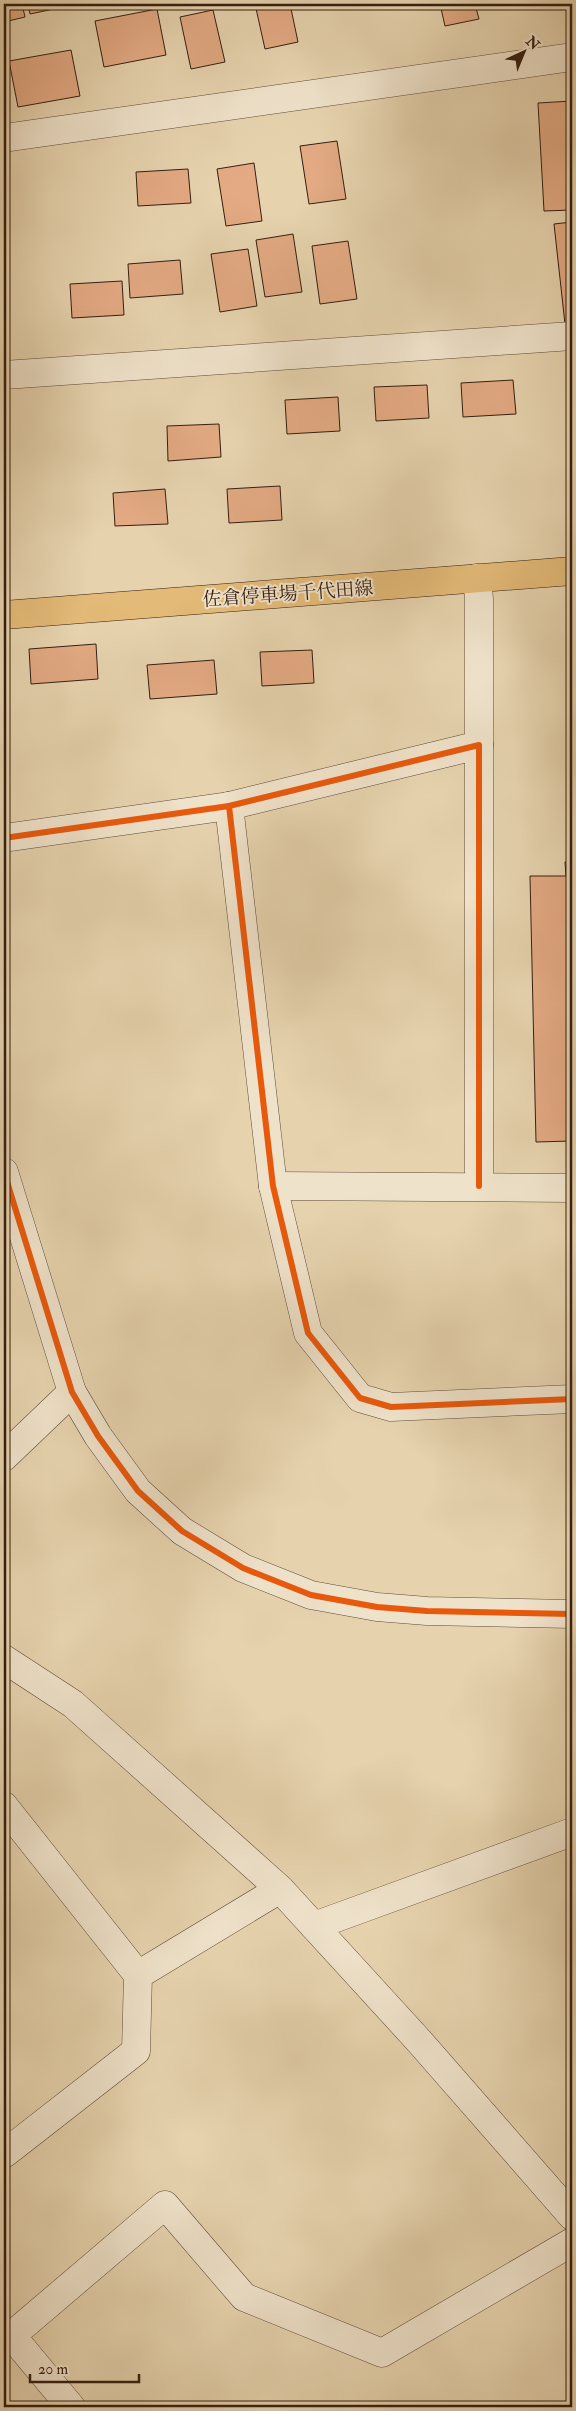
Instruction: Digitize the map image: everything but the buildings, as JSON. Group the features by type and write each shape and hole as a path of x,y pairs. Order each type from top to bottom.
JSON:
{"main road":[{"name":"佐倉停車場千代田線","path":"4,614 572,571"}],"street":[{"path":"4,138 572,57"},
{"path":"4,375 572,336"},
{"path":"477,578 479,598 479,1186"},
{"path":"4,838 229,806 479,745"},
{"path":"229,806 273,1186 308,1333 360,1398 391,1407 572,1399"},
{"path":"4,1172 72,1392 98,1436 138,1491 182,1531 243,1568 311,1595 377,1607 427,1611 572,1614"},
{"path":"273,1186 572,1188"},
{"path":"4,1457 72,1392"},
{"path":"4,1659 73,1704 280,1889 572,2216"},
{"path":"4,1806 138,1975 136,2051 4,2154"},
{"path":"314,1926 572,1832"},
{"path":"138,1975 280,1889"},
{"path":"71,2407 7,2338 165,2205 244,2296 382,2353 572,2242"}],"cycle path":[{"path":"4,838 229,806 479,745 479,1186"},
{"path":"229,806 273,1186 308,1333 360,1398 391,1407 572,1399"},
{"path":"4,1172 72,1392 98,1436 138,1491 182,1531 243,1568 311,1595 377,1607 427,1611 572,1614"}]}
